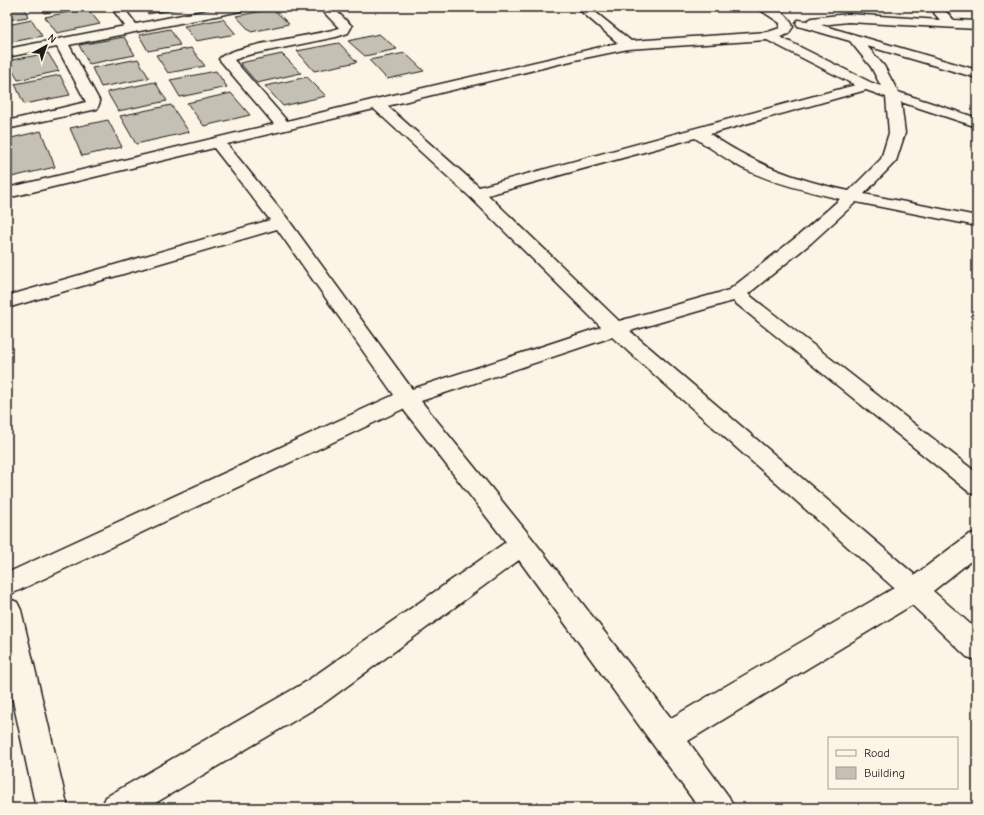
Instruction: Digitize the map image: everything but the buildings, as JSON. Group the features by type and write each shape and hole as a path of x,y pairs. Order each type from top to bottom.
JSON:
{"street":[{"path":"117,7 133,28"},
{"path":"7,53 241,7"},
{"path":"283,125 226,59 244,52 336,34 344,30 346,26 325,7"},
{"path":"582,7 628,45"},
{"path":"7,193 283,125 575,56 628,45 769,36 784,31 787,27 787,23 762,7"},
{"path":"934,7 951,24"},
{"path":"776,16 977,74"},
{"path":"802,23 848,18 977,25"},
{"path":"769,36 819,63 867,86 977,123"},
{"path":"7,585 407,398 614,329 736,294 805,239 853,196 888,161 897,134 893,95 876,66 854,38"},
{"path":"7,125 92,106 93,102 61,42"},
{"path":"476,193 867,86"},
{"path":"376,103 476,193 614,329 914,590 977,648"},
{"path":"697,132 733,155 764,172 810,188 977,221"},
{"path":"217,142 281,222 407,398 522,544 667,737 718,808"},
{"path":"7,302 281,222"},
{"path":"736,294 977,486"},
{"path":"667,737 914,590 977,542"},
{"path":"117,808 314,693 522,544"},
{"path":"7,610 52,808"}]}
